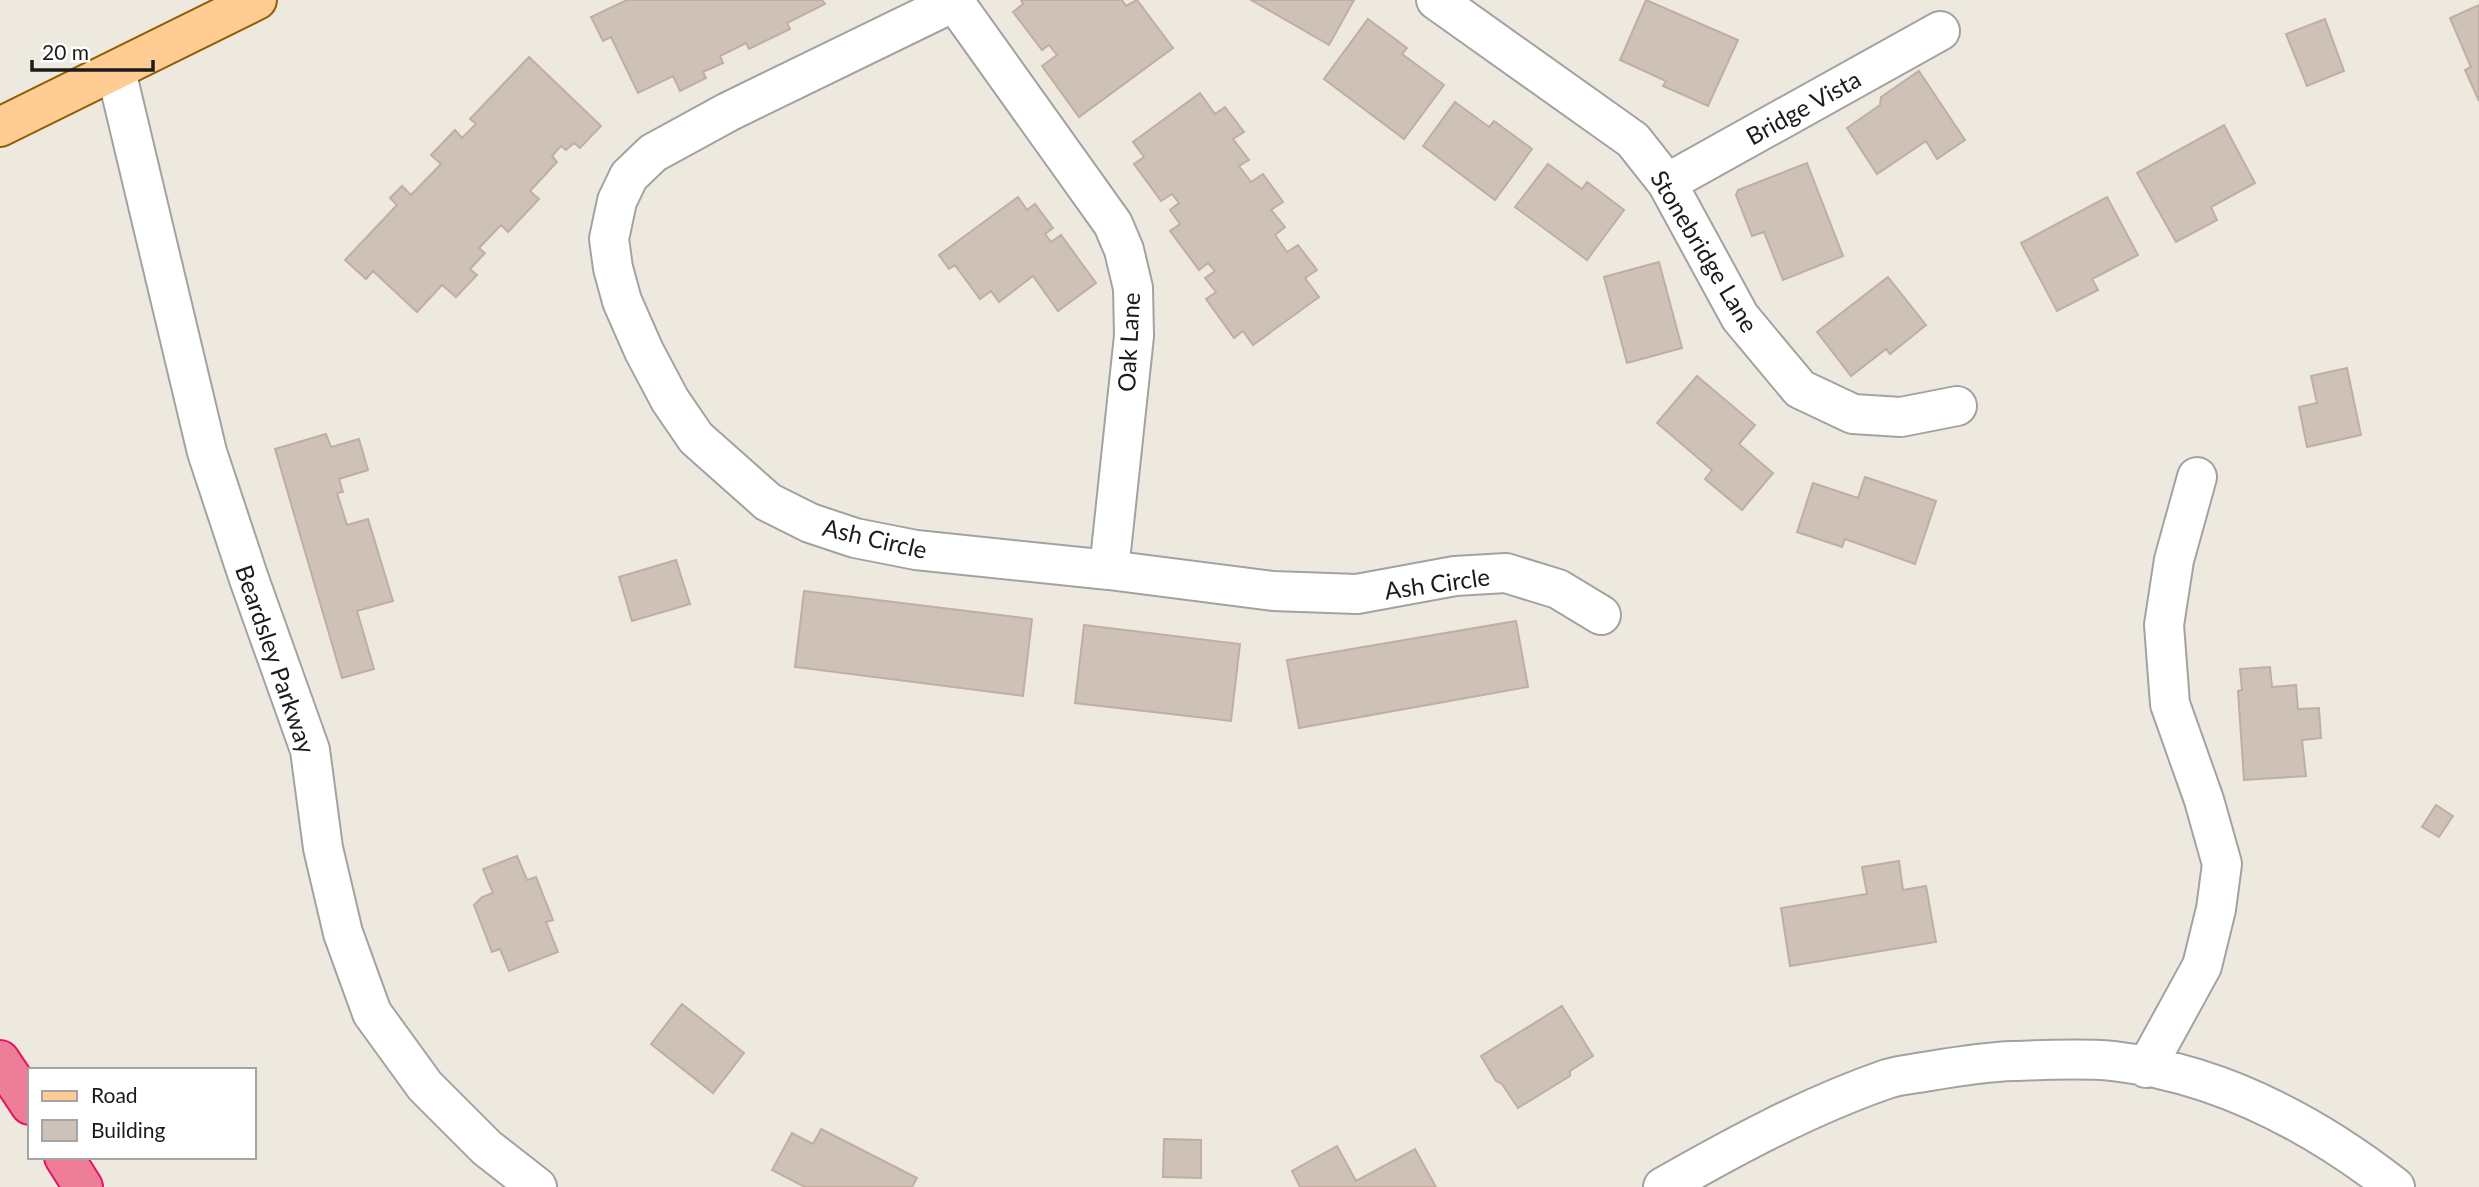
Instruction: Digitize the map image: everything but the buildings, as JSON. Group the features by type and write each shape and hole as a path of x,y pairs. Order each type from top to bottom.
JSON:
{"highway":[{"path":"0,1060 28,1102"},
{"path":"65,1159 83,1187"}],"main road":[{"path":"0,127 257,0"}],"street":[{"name":"Stonebridge Lane","path":"1436,0 1633,140 1667,183 1740,317 1800,389 1853,414 1901,417 1957,406"},
{"name":"Oak Lane","path":"954,1 1113,224 1124,250 1133,288 1134,336 1109,570"},
{"name":"Ash Circle","path":"954,1 739,107 653,153 629,176 617,201 609,239 613,268 622,300 644,351 670,400 696,438 768,502 810,523 867,540 916,550 1109,570 1273,591 1357,594 1455,576 1506,573 1558,589 1601,615"},
{"name":"Bridge Vista","path":"1667,183 1940,31"},
{"name":"Beardsley Parkway","path":"116,71 207,452 248,579 310,750 323,848 337,909 372,1013 425,1086 487,1149 537,1187"},
{"path":"2146,1068 2202,966 2216,909 2222,864 2204,800 2170,704 2164,625 2174,559 2197,477"},
{"path":"1663,1187 1728,1150 1812,1109 1890,1078 1975,1063 2044,1060 2113,1061 2173,1072 2236,1093 2288,1115 2395,1187"}]}
